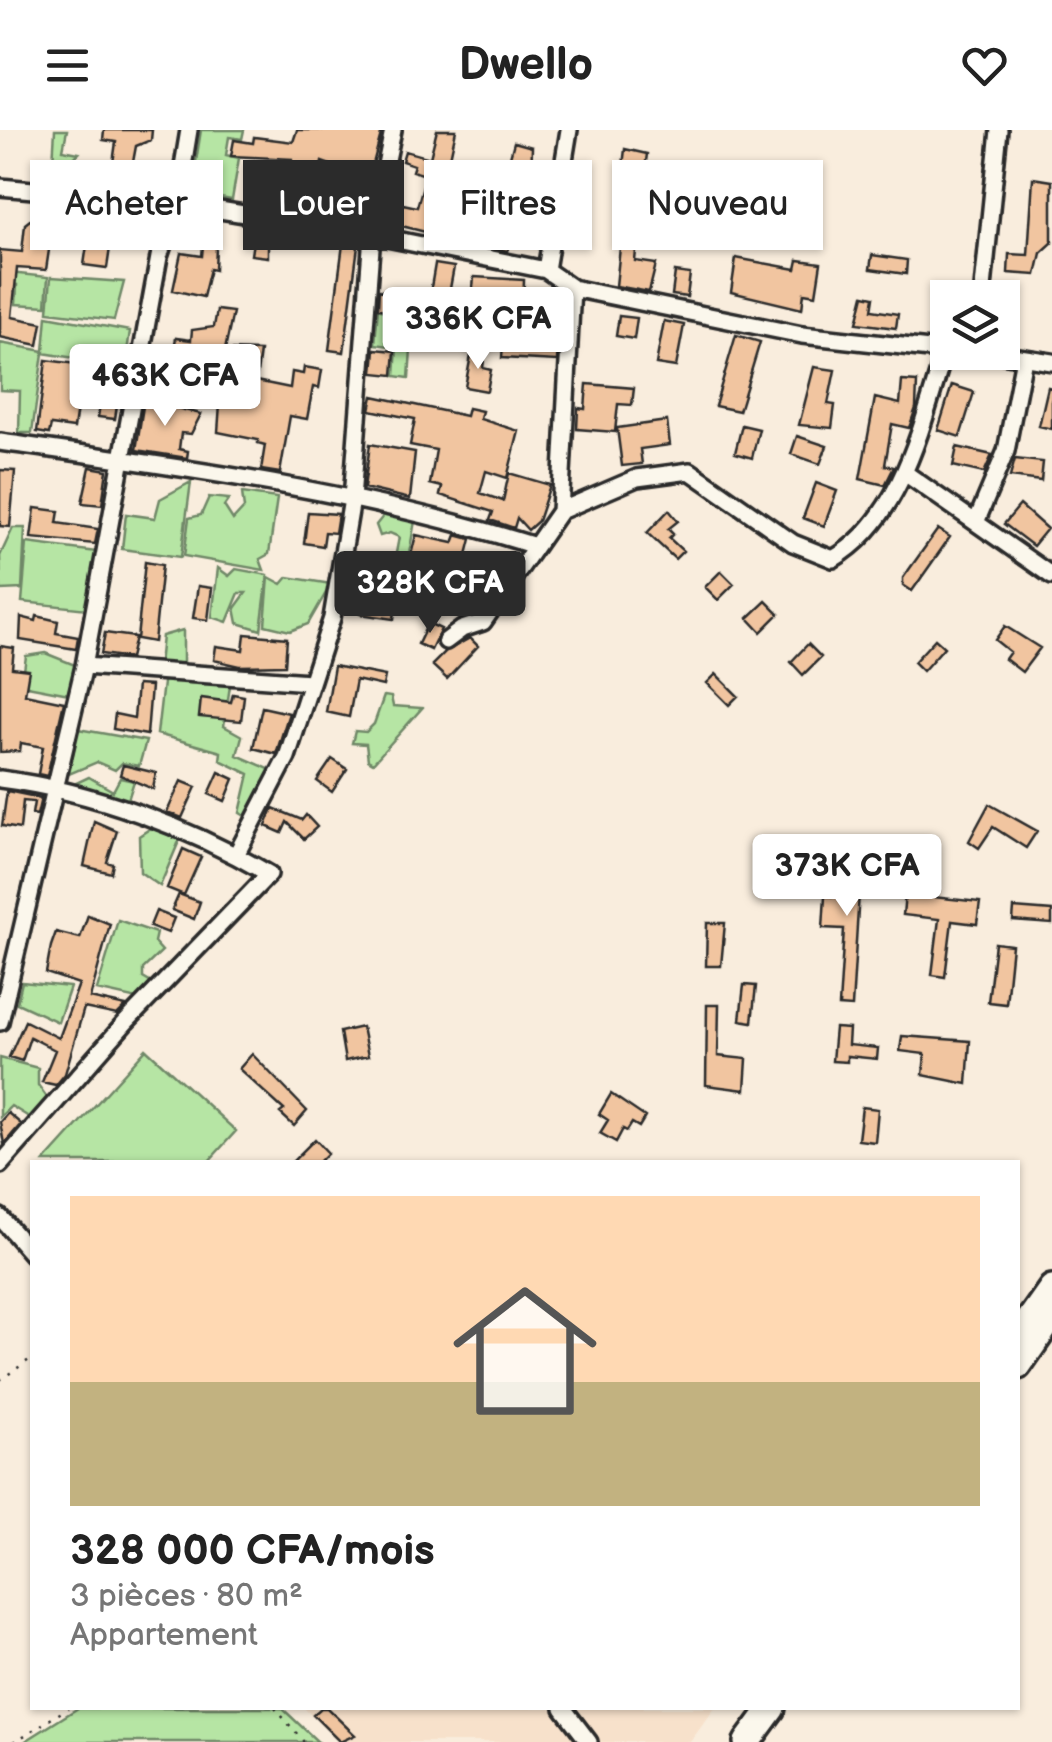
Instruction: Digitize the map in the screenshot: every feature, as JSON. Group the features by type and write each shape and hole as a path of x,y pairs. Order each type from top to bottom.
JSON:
{"highway":[{"path":"1020,1334 1052,1288"},
{"path":"1020,1363 1052,1317"},
{"path":"727,1742 751,1710"},
{"path":"746,1742 770,1710"}],"street":[{"path":"184,160 189,130"},
{"path":"387,160 393,130"},
{"path":"546,270 568,130"},
{"path":"984,280 999,130"},
{"path":"0,187 30,190"},
{"path":"404,242 546,270 572,288 802,335 930,350"},
{"path":"0,1022 84,666 161,250"},
{"path":"236,854 287,757 332,618 352,499 371,250"},
{"path":"560,511 572,288"},
{"path":"1020,357 1052,362"},
{"path":"977,520 1006,451 1024,358"},
{"path":"446,642 462,629 483,622 560,511 637,478 690,471 792,543 833,559 858,544 905,473 940,370"},
{"path":"0,442 352,499 471,526 535,546"},
{"path":"905,473 1052,576"},
{"path":"84,666 310,682"},
{"path":"0,779 56,786 236,854 269,874 126,1022 0,1165"},
{"path":"0,1217 30,1252"},
{"path":"564,1710 589,1742"}],"path":[{"path":"0,1380 30,1359"},
{"path":"14,1742 65,1710"},
{"path":"276,1710 304,1742"}],"shaded area":[{"path":"306,1710 714,1710 690,1742 338,1742"}],"green space":[{"path":"55,130 67,130 63,150 79,153 72,160 53,160"},
{"path":"201,130 244,130 242,139 229,137 226,155 239,158 232,200 223,198 223,160 196,160"},
{"path":"0,272 48,277 46,306 16,304 17,285 0,284"},
{"path":"51,277 124,282 114,320 48,312"},
{"path":"378,309 413,321 409,378 395,376 397,347 375,344"},
{"path":"47,316 130,331 125,366 43,353 32,433 19,433 20,391 0,390 0,343 44,351"},
{"path":"191,482 181,557 122,549 126,514 155,518 160,499"},
{"path":"242,493 277,498 269,554 260,559 264,570 184,556 189,518 201,515 209,497 229,499 224,506 233,520 244,508"},
{"path":"384,515 415,521 408,559 396,553 399,537 390,533 380,536 376,525"},
{"path":"13,528 25,528 22,589 1,590 0,556"},
{"path":"27,543 97,552 87,609 22,602"},
{"path":"218,568 229,576 236,569 268,575 261,630 238,623 235,608 246,593 239,593 227,622 212,617"},
{"path":"269,577 282,584 288,577 331,584 308,624 290,631 265,625"},
{"path":"183,630 183,668 159,665 162,636"},
{"path":"45,653 75,665 69,694 22,685 26,656"},
{"path":"164,674 231,679 224,726 242,736 237,755 276,772 250,819 240,813 249,774 220,760 221,752 157,734"},
{"path":"384,696 391,697 393,706 422,708 373,763 368,760 366,744 352,743 355,731 366,732 374,724"},
{"path":"78,729 146,741 139,766 122,763 115,770 97,762 69,774"},
{"path":"89,777 113,791 120,778 134,781 127,803 74,784"},
{"path":"151,828 180,839 160,886 140,872 139,836"},
{"path":"118,920 156,933 154,942 162,951 143,969 143,978 153,984 137,999 97,990"},
{"path":"22,982 70,987 58,1022 17,1003"},
{"path":"146,1049 236,1131 210,1160 46,1160"},
{"path":"0,1058 38,1068 38,1085 49,1100 32,1119 11,1106 0,1117"},
{"path":"75,1710 284,1710 318,1742 24,1742"}],"building":[{"path":"104,130 152,130 151,140 136,146 133,160 113,160 116,142 103,140"},
{"path":"297,130 382,130 374,160 231,156 234,140 253,143 254,137 293,142"},
{"path":"437,130 456,130 450,160 424,160 424,174 412,171 414,165 402,160 405,151 430,158"},
{"path":"514,142 532,147 532,160 509,160"},
{"path":"625,149 647,154 646,160 624,160"},
{"path":"1033,178 1052,181 1052,243 1041,253 1036,275 1008,273 1009,254 1028,255"},
{"path":"424,182 424,232 404,227 404,204 417,207"},
{"path":"30,220 30,250 49,250 46,270 17,268 12,317 42,323 38,345 0,337 0,250 22,252 25,224"},
{"path":"86,250 110,250 107,268 84,265"},
{"path":"203,250 216,250 215,270 210,269 203,297 173,290 181,253 202,256"},
{"path":"252,250 268,250 268,257 251,255"},
{"path":"342,250 357,250 344,352 329,350"},
{"path":"620,250 636,250 635,261 656,264 649,292 616,286"},
{"path":"872,255 907,260 906,274 870,269"},
{"path":"736,258 796,269 798,260 821,263 816,295 804,293 802,309 731,292"},
{"path":"435,264 454,267 449,294 469,297 463,336 378,308 379,290 428,305"},
{"path":"675,272 690,274 687,297 672,295"},
{"path":"474,277 524,280 522,329 543,331 545,320 559,323 557,361 502,358 506,302 472,299"},
{"path":"864,295 874,297 872,310 898,314 896,328 857,323"},
{"path":"217,310 233,312 225,350 260,351 256,381 290,388 292,372 303,374 304,367 322,370 319,388 313,387 307,419 290,416 280,473 261,470 265,445 258,440 218,432 222,375 184,368 186,355 173,353 176,338 191,340 192,330 214,327"},
{"path":"619,316 637,318 634,339 616,336"},
{"path":"664,321 684,325 676,367 656,364"},
{"path":"736,335 760,342 739,411 715,406"},
{"path":"375,349 395,351 393,375 373,373"},
{"path":"472,350 485,352 483,368 491,370 487,391 465,387"},
{"path":"46,360 122,370 115,419 98,417 100,404 78,401 74,428 51,425 49,434 37,432"},
{"path":"814,367 835,370 828,404 835,405 832,428 799,425"},
{"path":"902,381 917,382 916,408 909,428 892,424 885,465 894,467 885,485 860,479 875,398 900,404"},
{"path":"587,384 634,388 632,405 618,404 615,432 577,429 578,408 585,409"},
{"path":"952,385 974,392 960,437 938,430"},
{"path":"1048,387 1052,388 1052,429 1039,426"},
{"path":"373,396 466,416 468,408 482,411 480,419 519,431 507,478 486,471 480,493 503,501 509,473 550,485 538,521 528,530 517,518 514,528 490,520 493,512 440,495 442,487 430,484 436,450 410,445 415,419 370,410"},
{"path":"144,400 201,414 191,434 181,433 179,449 188,451 187,458 136,450"},
{"path":"667,421 670,445 640,449 642,464 622,466 617,428"},
{"path":"742,425 759,429 752,458 735,453"},
{"path":"797,436 827,446 820,464 791,454"},
{"path":"370,444 415,452 410,499 364,488"},
{"path":"957,447 992,455 984,473 953,466"},
{"path":"1015,459 1043,462 1041,481 1010,477"},
{"path":"90,467 107,470 102,505 82,503"},
{"path":"0,470 15,471 10,527 0,526"},
{"path":"816,483 837,491 824,526 803,518"},
{"path":"1020,505 1047,529 1033,546 1004,524"},
{"path":"35,508 59,511 57,523 98,529 95,544 31,538"},
{"path":"669,510 678,521 668,529 673,534 669,538 683,551 675,559 647,533"},
{"path":"308,512 338,514 335,533 325,532 323,546 304,543"},
{"path":"938,529 950,537 912,591 903,585 903,578"},
{"path":"416,535 453,543 456,535 471,539 462,575 410,559"},
{"path":"490,560 505,570 492,589 478,580"},
{"path":"145,562 162,565 154,642 137,639"},
{"path":"373,570 391,572 387,600 396,602 394,619 360,614 365,583 372,584"},
{"path":"721,571 734,584 718,600 705,587"},
{"path":"198,586 212,588 208,620 193,618"},
{"path":"766,601 779,614 761,632 748,618"},
{"path":"37,616 58,621 56,633 78,637 76,649 20,640 21,617 36,621"},
{"path":"428,623 441,629 431,650 418,644"},
{"path":"1005,626 1040,648 1022,672 1005,659 1010,652 995,640"},
{"path":"105,633 135,637 130,658 101,654"},
{"path":"245,634 287,638 285,665 240,666 214,660 216,646 243,650"},
{"path":"470,638 478,646 447,679 432,665 445,652"},
{"path":"935,639 944,647 923,671 914,662"},
{"path":"808,644 821,657 803,675 791,662"},
{"path":"0,646 14,648 12,668 29,670 25,694 64,702 47,776 38,774 43,747 21,743 20,751 0,752"},
{"path":"334,666 385,676 383,686 356,680 349,717 326,712"},
{"path":"716,674 738,696 729,705 707,683"},
{"path":"137,685 151,686 147,735 113,729 115,714 134,718"},
{"path":"233,694 244,696 241,721 199,717 201,698 231,702"},
{"path":"262,707 289,713 276,754 253,748"},
{"path":"332,759 347,769 332,792 317,781"},
{"path":"123,765 156,773 153,789 120,775"},
{"path":"219,772 234,779 225,801 209,794"},
{"path":"181,781 196,787 182,818 167,812"},
{"path":"7,791 41,798 37,815 32,814 34,802 23,801 20,829 2,826"},
{"path":"989,804 1037,831 1026,848 993,827 979,848 969,841"},
{"path":"273,808 302,820 306,815 317,827 304,839 287,822 282,833 266,826"},
{"path":"94,821 117,831 107,862 113,864 111,873 84,866"},
{"path":"857,838 868,839 859,893 852,1007 839,1006 844,929 823,928 825,896 843,897 847,856 855,857"},
{"path":"183,849 201,857 184,895 167,888"},
{"path":"179,894 200,902 194,919 172,910"},
{"path":"905,894 980,902 977,924 952,921 945,977 932,975 939,919 903,915"},
{"path":"1014,908 1052,911 1052,924 1013,921"},
{"path":"156,911 174,918 168,933 150,926"},
{"path":"88,915 110,924 90,998 126,1006 117,1015 84,1008 65,1074 56,1085 42,1082 55,1050 30,1037 22,1061 9,1057 25,1021 59,1038 79,984 46,973 51,946 56,932 80,938"},
{"path":"707,923 725,923 721,966 706,966"},
{"path":"995,943 1012,945 1006,1004 988,1002"},
{"path":"744,985 756,986 752,1022 740,1020"},
{"path":"707,1005 719,1005 718,1056 747,1059 745,1090 706,1085"},
{"path":"362,1027 368,1056 345,1061 340,1032"},
{"path":"835,1028 849,1029 848,1045 878,1048 877,1059 847,1056 847,1062 832,1061"},
{"path":"902,1036 970,1041 967,1084 923,1075 925,1054 900,1051"},
{"path":"252,1054 307,1111 294,1126 280,1113 284,1110 239,1069"},
{"path":"611,1094 645,1117 639,1127 632,1123 627,1131 623,1129 616,1142 600,1133 608,1120 599,1114"},
{"path":"862,1107 878,1109 875,1142 858,1140"},
{"path":"8,1113 21,1124 4,1144 0,1122"},
{"path":"315,1139 328,1153 321,1160 294,1160"},
{"path":"319,1710 329,1710 355,1735 340,1742 313,1715"}]}
